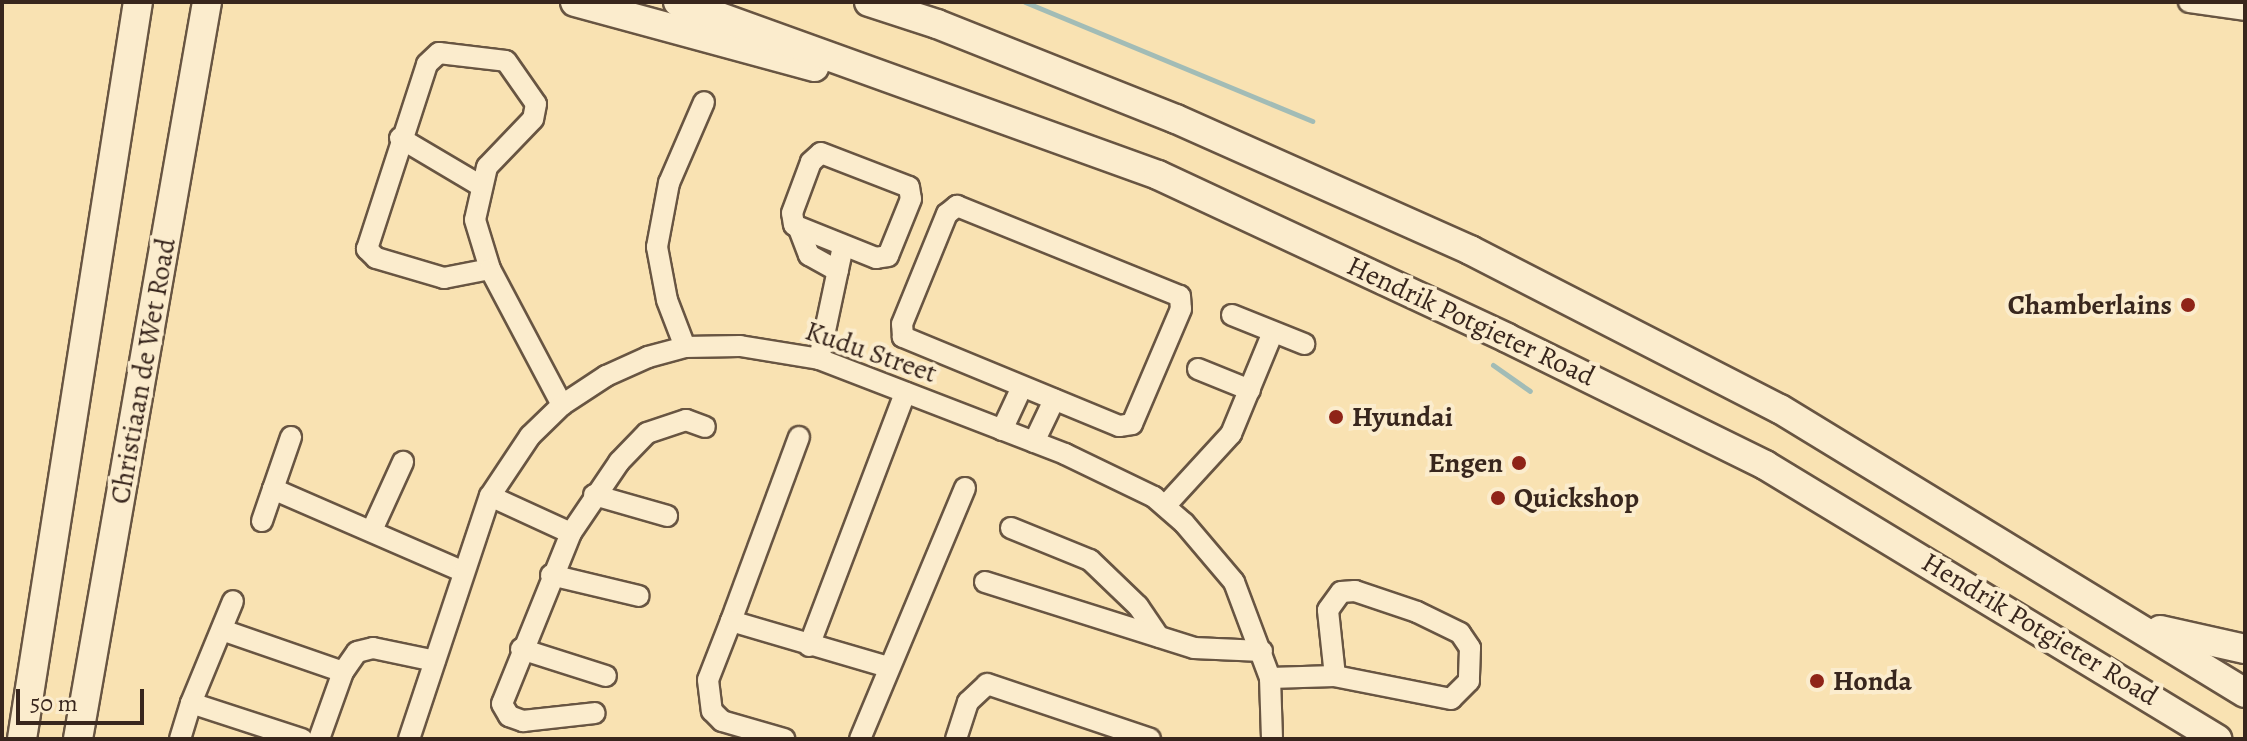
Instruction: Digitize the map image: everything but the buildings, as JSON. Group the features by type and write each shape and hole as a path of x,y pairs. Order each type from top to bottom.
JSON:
{"main road":[{"path":"22,739 138,2"},
{"name":"Christiaan de Wet Road","path":"78,739 207,2"},
{"path":"187,118 220,2"},
{"path":"575,2 985,109"},
{"name":"Hendrik Potgieter Road","path":"678,2 985,109 1158,175 1676,419 1765,465 2162,701 2217,739"},
{"name":"Hendrik Potgieter Road","path":"869,2 937,24 1176,119 1470,250 1780,409 2245,693"},
{"path":"2125,619 2245,649"},
{"path":"2162,701 2198,739"}],"street":[{"path":"2189,2 2245,10"},
{"path":"490,269 444,278 370,255 367,242 400,138 432,57 447,52 506,61 530,93 536,114 487,167 479,185 475,220 490,269 562,405"},
{"path":"685,347 667,300 657,247 669,183 704,102"},
{"path":"400,138 479,185"},
{"path":"799,229 876,258 888,256 911,199 909,187 821,153 811,162 792,213 809,255 838,271"},
{"path":"957,206 1180,296 1181,309 1132,424 1119,426 1054,400 909,341 901,331 947,214 957,206"},
{"path":"819,359 843,246"},
{"path":"1232,315 1304,344"},
{"path":"1165,506 1231,434 1273,332"},
{"name":"Kudu Street","path":"409,739 490,496 530,436 562,405 606,376 685,347 740,346 819,359 1117,476 1165,506 1234,582 1270,678 1272,739"},
{"path":"1198,369 1250,390"},
{"path":"1002,430 1022,387"},
{"path":"809,646 905,393"},
{"path":"1034,442 1054,400"},
{"path":"595,713 523,721 509,716 501,698 551,575 594,495 647,433 686,420 705,427"},
{"path":"262,521 291,437"},
{"path":"784,739 722,721 712,711 708,680 799,437"},
{"path":"372,530 403,462"},
{"path":"860,739 965,488"},
{"path":"273,489 464,572"},
{"path":"594,495 667,516"},
{"path":"490,496 571,533"},
{"path":"1011,528 1090,560 1138,606 1159,637"},
{"path":"551,575 639,596"},
{"path":"985,582 1159,637 1227,653 1262,651"},
{"path":"1270,678 1335,676 1451,699 1469,681 1470,648 1460,633 1417,612 1355,591 1341,592 1328,610 1335,676"},
{"path":"180,739 191,703 233,601"},
{"path":"731,621 888,667"},
{"path":"222,630 343,672"},
{"path":"319,739 343,672 357,652 373,648 435,661"},
{"path":"521,649 606,676"},
{"path":"956,739 968,702 987,684 1150,739"},
{"path":"191,703 302,739"}],"waterway":[{"path":"1025,2 1312,121"},
{"path":"1493,365 1530,391"}],"place":[{"name":"Chamberlains","path":"2188,305"},
{"name":"Hyundai","path":"1336,417"},
{"name":"Engen","path":"1519,463"},
{"name":"Quickshop","path":"1498,498"},
{"name":"Honda","path":"1817,681"}]}
